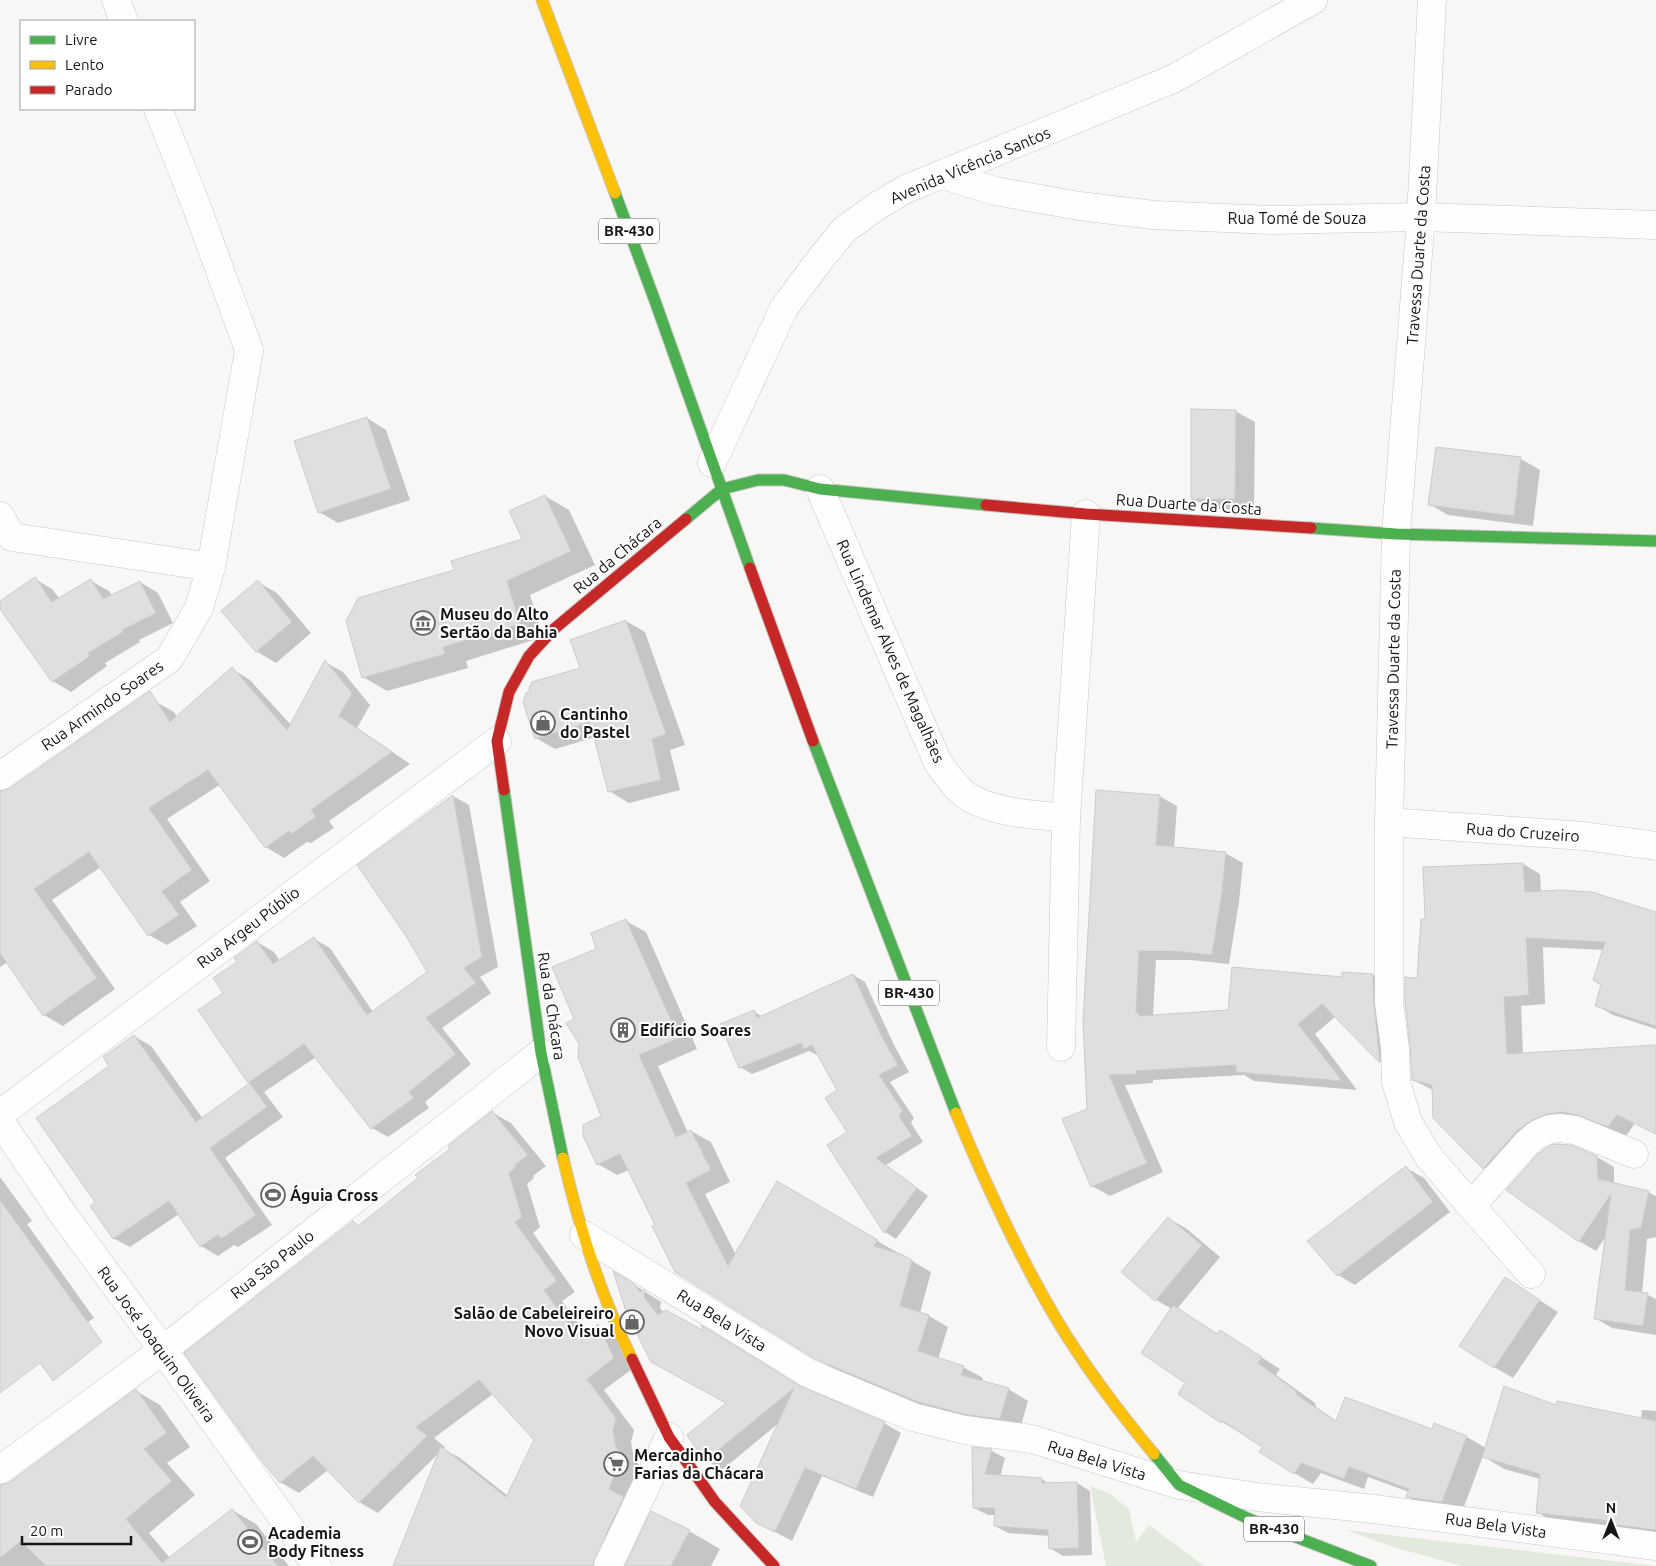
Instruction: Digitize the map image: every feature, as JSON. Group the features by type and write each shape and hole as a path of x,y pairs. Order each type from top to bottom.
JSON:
{"street":[{"path":"116,0 124,20"},
{"name":"BR-430","path":"542,0 655,301 831,790 954,1108 982,1176 1010,1233 1058,1322 1127,1422 1179,1485 1249,1519 1371,1566"},
{"name":"Avenida Vicência Santos","path":"712,463 784,308 844,230 877,206 906,189 1173,79 1313,0"},
{"name":"Travessa Duarte da Costa","path":"1432,0 1422,217 1396,534 1389,822 1389,1004 1395,1048 1396,1082 1408,1122 1428,1156 1531,1274"},
{"name":"Rua Armindo Soares","path":"0,776 169,659 199,608 211,566 249,350 158,110"},
{"name":"Rua Tomé de Souza","path":"943,175 995,191 1079,206 1154,215 1272,220 1422,217 1656,225"},
{"name":"Rua Duarte da Costa","path":"722,488 758,480 784,480 820,488 1086,514 1396,534 1656,541"},
{"name":"Rua da Chácara","path":"722,488 554,629 529,656 509,692 497,741 542,1053 564,1161 584,1234 613,1320 669,1437 715,1502 774,1566"},
{"name":"Rua Lindemar Alves de Magalhães","path":"820,488 938,763 949,779 968,797 989,806 1019,813 1066,818"},
{"path":"1061,1047 1066,818 1086,514"},
{"path":"0,516 12,536 211,566"},
{"name":"Rua Argeu Públio","path":"0,1114 497,741"},
{"name":"Rua do Cruzeiro","path":"1389,822 1584,836 1656,846"},
{"name":"Rua São Paulo","path":"0,1470 163,1350 542,1053"},
{"name":"Rua José Joaquim Oliveira","path":"0,1120 65,1217 163,1350 316,1566"},
{"path":"1471,1206 1528,1143 1538,1134 1550,1129 1575,1130 1634,1154"},
{"name":"Rua Bela Vista","path":"584,1234 808,1373 913,1417 965,1430 1032,1439 1179,1485 1257,1497 1374,1509 1656,1546"},
{"path":"608,1566 669,1437"}],"shaded area":[{"path":"1090,1486 1110,1494 1129,1509 1136,1542 1149,1525 1204,1566 1106,1566"},
{"path":"1346,1530 1656,1566 1462,1566 1393,1547"}],"building":[{"path":"1191,409 1236,410 1235,499 1191,499"},
{"path":"367,417 391,489 318,513 294,441"},
{"path":"1436,447 1521,457 1514,516 1428,505"},
{"path":"545,495 571,551 507,581 520,624 443,647 445,654 362,678 346,621 358,598 454,570 451,561 522,539 509,511"},
{"path":"35,577 52,602 91,579 103,599 140,581 156,613 122,630 123,632 88,653 90,656 52,682 0,609 0,601"},
{"path":"258,580 292,622 256,652 221,611"},
{"path":"626,620 666,734 652,739 661,780 608,792 590,722 535,739 523,702 526,693 530,692 529,688 532,682 580,668 570,640"},
{"path":"325,660 352,693 339,716 392,752 311,810 316,817 291,834 289,831 265,848 208,770 149,808 192,870 162,891 179,915 148,936 89,852 34,889 97,978 43,1016 0,953 0,791 9,789 150,691 170,722 232,667 287,730"},
{"path":"1096,790 1160,795 1156,845 1226,852 1212,955 1173,951 1139,951 1136,1013 1139,1013 1139,1016 1228,1010 1232,967 1342,977 1342,972 1373,974 1380,1063 1322,1004 1298,1024 1342,1081 1236,1072 1236,1065 1136,1071 1136,1074 1109,1075 1147,1163 1091,1187 1062,1119 1087,1109 1083,1021"},
{"path":"453,795 482,957 464,968 476,983 426,1018 456,1054 409,1092 414,1098 371,1129 304,1044 248,1083 198,1010 223,993 213,978 237,962 234,958 257,941 273,964 314,937 367,1015 427,972 406,936 357,865"},
{"path":"1523,863 1525,892 1559,890 1592,892 1656,912 1656,1026 1595,1006 1601,985 1593,980 1605,942 1526,938 1529,995 1504,997 1507,1054 1656,1045 1656,1134 1617,1115 1608,1127 1577,1115 1562,1112 1548,1114 1532,1120 1517,1131 1483,1169 1433,1118 1432,1085 1412,1080 1405,1002 1405,977 1417,978 1421,919 1425,919 1423,867"},
{"path":"626,919 679,1038 639,1055 676,1137 691,1130 711,1170 686,1183 728,1266 777,1181 878,1240 874,1246 901,1254 912,1260 900,1306 929,1315 918,1351 964,1366 961,1375 1009,1388 1000,1419 968,1415 918,1402 815,1359 675,1272 652,1226 655,1225 620,1154 597,1165 583,1136 583,1125 601,1116 578,1057 579,1044 566,1023 574,1019 552,967 596,949 591,933"},
{"path":"853,974 882,1037 898,1065 879,1075 903,1111 899,1116 912,1136 876,1158 917,1188 884,1233 827,1145 847,1132 825,1098 837,1090 812,1045 804,1049 801,1043 739,1068 720,1024 754,1010 757,1018"},
{"path":"134,1035 196,1122 250,1083 267,1107 210,1148 256,1215 221,1239 218,1235 200,1247 169,1201 113,1239 90,1206 95,1202 36,1118 109,1066 103,1057"},
{"path":"492,1111 528,1155 515,1165 516,1167 509,1173 522,1217 515,1222 557,1281 544,1290 579,1338 598,1324 614,1358 587,1379 616,1418 613,1431 616,1447 622,1455 609,1489 624,1497 594,1559 593,1566 393,1566 441,1446 506,1497 534,1440 479,1380 416,1427 427,1436 359,1503 313,1456 280,1483 261,1460 184,1353 353,1221 358,1226 418,1178 415,1175 450,1149 448,1146"},
{"path":"1554,1144 1571,1145 1597,1156 1598,1179 1649,1191 1641,1228 1630,1230 1625,1290 1648,1293 1643,1326 1594,1319 1611,1194 1579,1242 1506,1190 1538,1154"},
{"path":"1406,1166 1433,1202 1337,1276 1307,1241"},
{"path":"0,1200 102,1342 53,1381 40,1363 0,1393"},
{"path":"1168,1217 1202,1245 1155,1301 1121,1272"},
{"path":"613,1271 633,1283 640,1292 645,1291 644,1297 658,1315 666,1310 704,1331 701,1325 800,1386 885,1422 856,1489 805,1468 775,1532 756,1523 740,1506 794,1388 705,1461 687,1435 726,1403 651,1362 627,1314"},
{"path":"1505,1277 1540,1300 1494,1368 1459,1346"},
{"path":"1173,1305 1217,1334 1220,1330 1262,1357 1258,1363 1296,1391 1297,1395 1336,1421 1345,1397 1432,1429 1434,1423 1467,1436 1442,1502 1406,1497 1409,1489 1349,1467 1344,1479 1301,1463 1294,1474 1259,1452 1262,1447 1223,1421 1221,1423 1178,1394 1185,1383 1141,1353"},
{"path":"1504,1386 1556,1405 1557,1401 1656,1421 1656,1530 1611,1524 1611,1521 1536,1513 1540,1474 1482,1457"},
{"path":"136,1389 167,1433 144,1449 172,1481 126,1519 162,1563 232,1509 278,1566 46,1566 21,1541 0,1558 0,1485 9,1483"},
{"path":"972,1447 992,1449 985,1474 1042,1478 1042,1483 1077,1482 1079,1548 1049,1549 1048,1530 994,1526 995,1508 973,1508"},
{"path":"651,1511 690,1530 671,1566 625,1566"}],"traffic: fast":[{"path":"615,193 750,568"},
{"path":"686,519 722,489 758,480 784,480 820,489 986,505"},
{"path":"1311,528 1396,534 1656,541"},
{"path":"813,741 956,1113"},
{"path":"504,790 541,1053 563,1158"},
{"path":"1154,1454 1179,1485 1249,1519 1371,1566"}],"traffic: slow":[{"path":"542,0 615,193"},
{"path":"956,1113 1003,1219 1029,1271 1058,1322 1103,1390 1154,1454"},
{"path":"563,1158 576,1210 592,1261 610,1311 632,1359"}],"traffic: jam":[{"path":"986,505 1086,514 1311,528"},
{"path":"504,790 497,741 509,692 529,656 554,629 686,519"},
{"path":"750,568 813,741"},
{"path":"632,1359 669,1437 715,1502 774,1566"}],"place":[{"name":"Museu do Alto Sertão da Bahia","path":"423,623"},
{"name":"Cantinho do Pastel","path":"543,723"},
{"name":"Edifício Soares","path":"623,1030"},
{"name":"Águia Cross","path":"273,1195"},
{"name":"Salão de Cabeleireiro Novo Visual","path":"632,1322"},
{"name":"Mercadinho Farias da Chácara","path":"616,1464"},
{"name":"Academia Body Fitness","path":"250,1542"}]}
